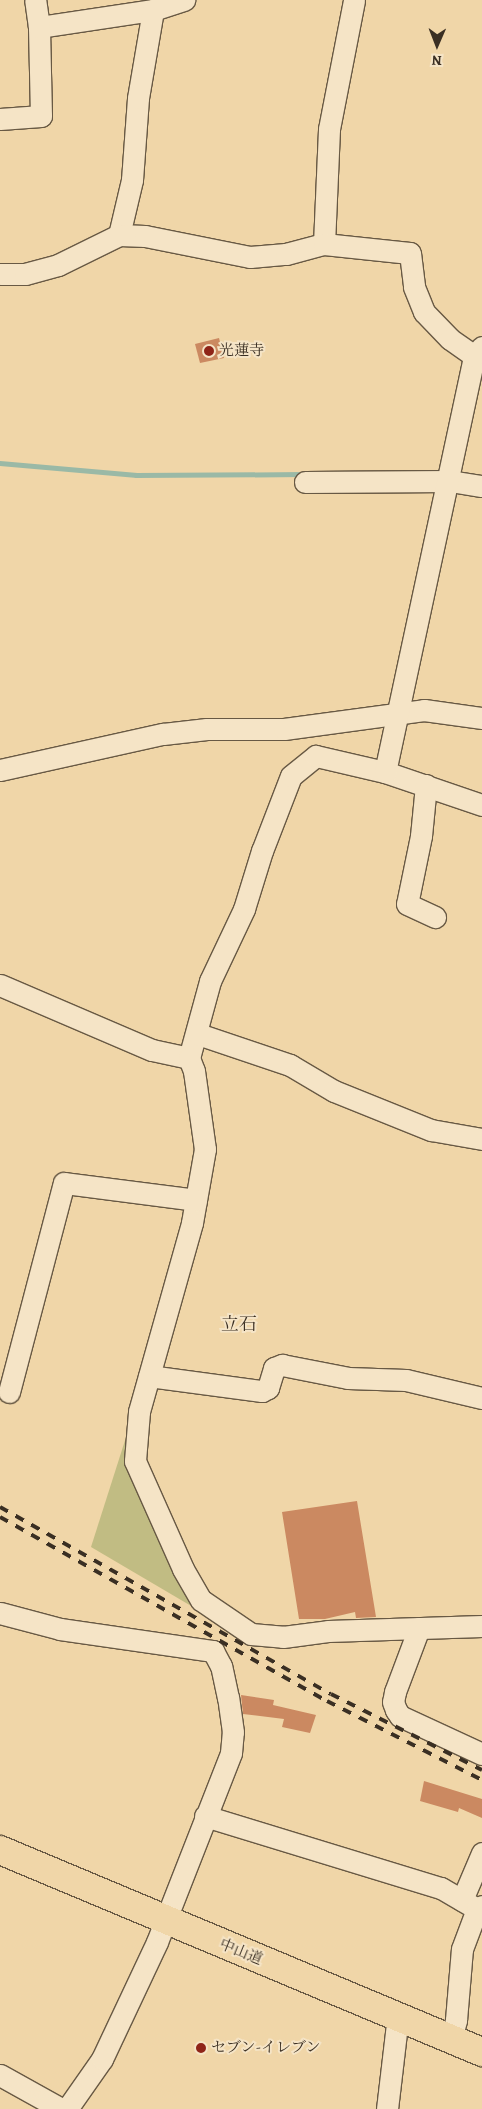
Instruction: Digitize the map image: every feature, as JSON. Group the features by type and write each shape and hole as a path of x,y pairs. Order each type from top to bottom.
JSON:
{"highway":[{"name":"中山道","path":"0,1850 482,2052"}],"street":[{"path":"0,119 41,116 39,25 35,0"},
{"path":"39,25 154,10 184,0"},
{"path":"324,244 329,129 354,0"},
{"path":"119,235 132,180 138,98 154,10"},
{"path":"0,274 25,274 58,265 119,235 144,236 250,257 286,254 324,244 410,253 414,287 424,312 450,339 478,352 395,715 385,772"},
{"path":"305,482 450,481 482,486"},
{"path":"0,770 162,734 208,729 284,728 424,710 482,718"},
{"path":"482,805 385,772 316,756 291,776 262,851 244,909 210,981 198,1034 190,1058 194,1071 204,1149 196,1200 139,1412 135,1461 155,1510 200,1600 251,1634 283,1637 328,1631 482,1626"},
{"path":"426,785 421,836 407,904 435,917"},
{"path":"0,985 152,1050 190,1058"},
{"path":"198,1034 290,1065 334,1091 431,1130 482,1139"},
{"path":"9,1392 64,1183 196,1200"},
{"path":"149,1376 262,1391 268,1388 274,1368 282,1365 348,1378 406,1380 482,1398"},
{"path":"0,1613 60,1629 213,1651"},
{"path":"213,1651 231,1622"},
{"path":"419,1628 395,1692 393,1702 396,1710 400,1716 482,1754"},
{"path":"67,2109 102,2059 165,1920 231,1753 233,1732 222,1666 213,1651"},
{"path":"205,1816 441,1888 474,1905"},
{"path":"451,2039 456,2020 462,1949 474,1905 482,1853"},
{"path":"387,2109 398,2016"},
{"path":"0,2075 61,2109"}],"shaded area":[{"path":"128,1431 198,1610 91,1547"}],"building":[{"name":"光蓮寺","path":"219,338 224,358 200,363 195,344"},
{"path":"357,1501 376,1617 356,1618 355,1612 325,1619 299,1619 282,1512"},
{"path":"241,1695 274,1700 273,1705 316,1715 310,1733 282,1727 284,1719 243,1714"},
{"path":"424,1781 482,1799 482,1818 459,1808 458,1812 420,1801"}],"waterway":[{"path":"0,463 136,475 304,474"}],"railway":[{"path":"0,1507 331,1694 482,1770"},
{"path":"0,1517 327,1701 482,1780"}],"place":[{"name":"光蓮寺","path":"209,351"},
{"name":"セブン-イレブン","path":"201,2048"}],"district":[{"name":"立石","path":"239,1324"}]}
